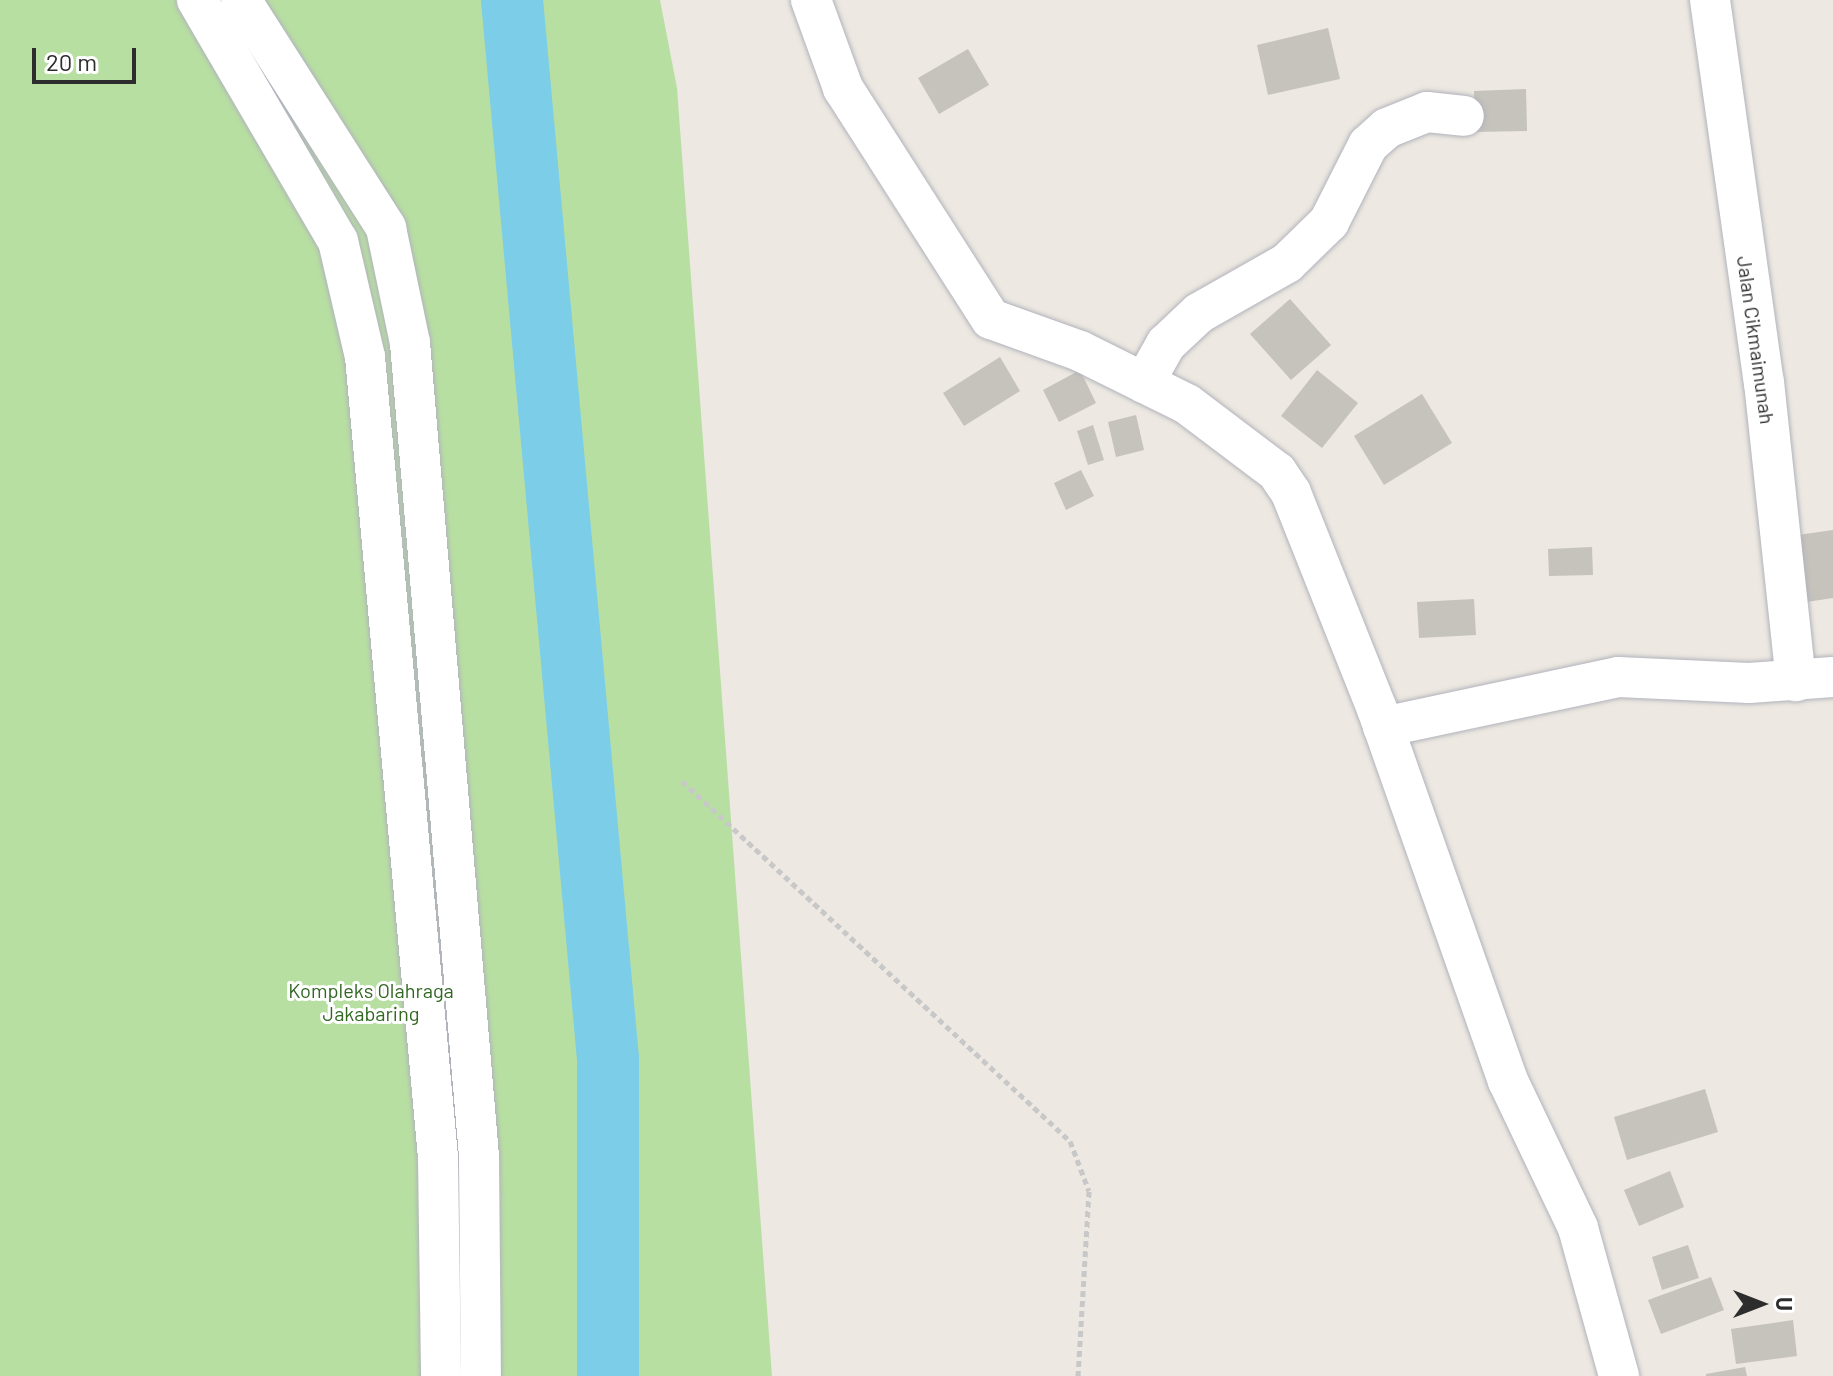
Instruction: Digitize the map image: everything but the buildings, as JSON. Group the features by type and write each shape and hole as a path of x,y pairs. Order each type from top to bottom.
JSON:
{"street":[{"path":"197,0 338,241 365,357 438,1158 441,1376"},
{"path":"241,0 386,228 410,343 479,1157 481,1376"},
{"path":"811,0 843,88 991,319 1080,351 1199,411 1277,472 1307,525 1383,727 1508,1081 1578,1228 1619,1376"},
{"name":"Jalan Cikmaimunah","path":"1710,0 1764,382 1814,679"},
{"path":"1144,383 1166,344 1199,313 1287,263 1329,222 1368,145 1387,128 1427,112 1464,116"},
{"path":"1383,727 1618,677 1814,679"}],"path":[{"path":"682,781 1070,1141 1089,1191 1078,1376"}],"green space":[{"name":"Kompleks Olahraga Jakabaring","path":"0,0 660,0 677,88 772,1376 0,1376"}],"waterway":[{"path":"512,0 608,1059 608,1376"}]}
